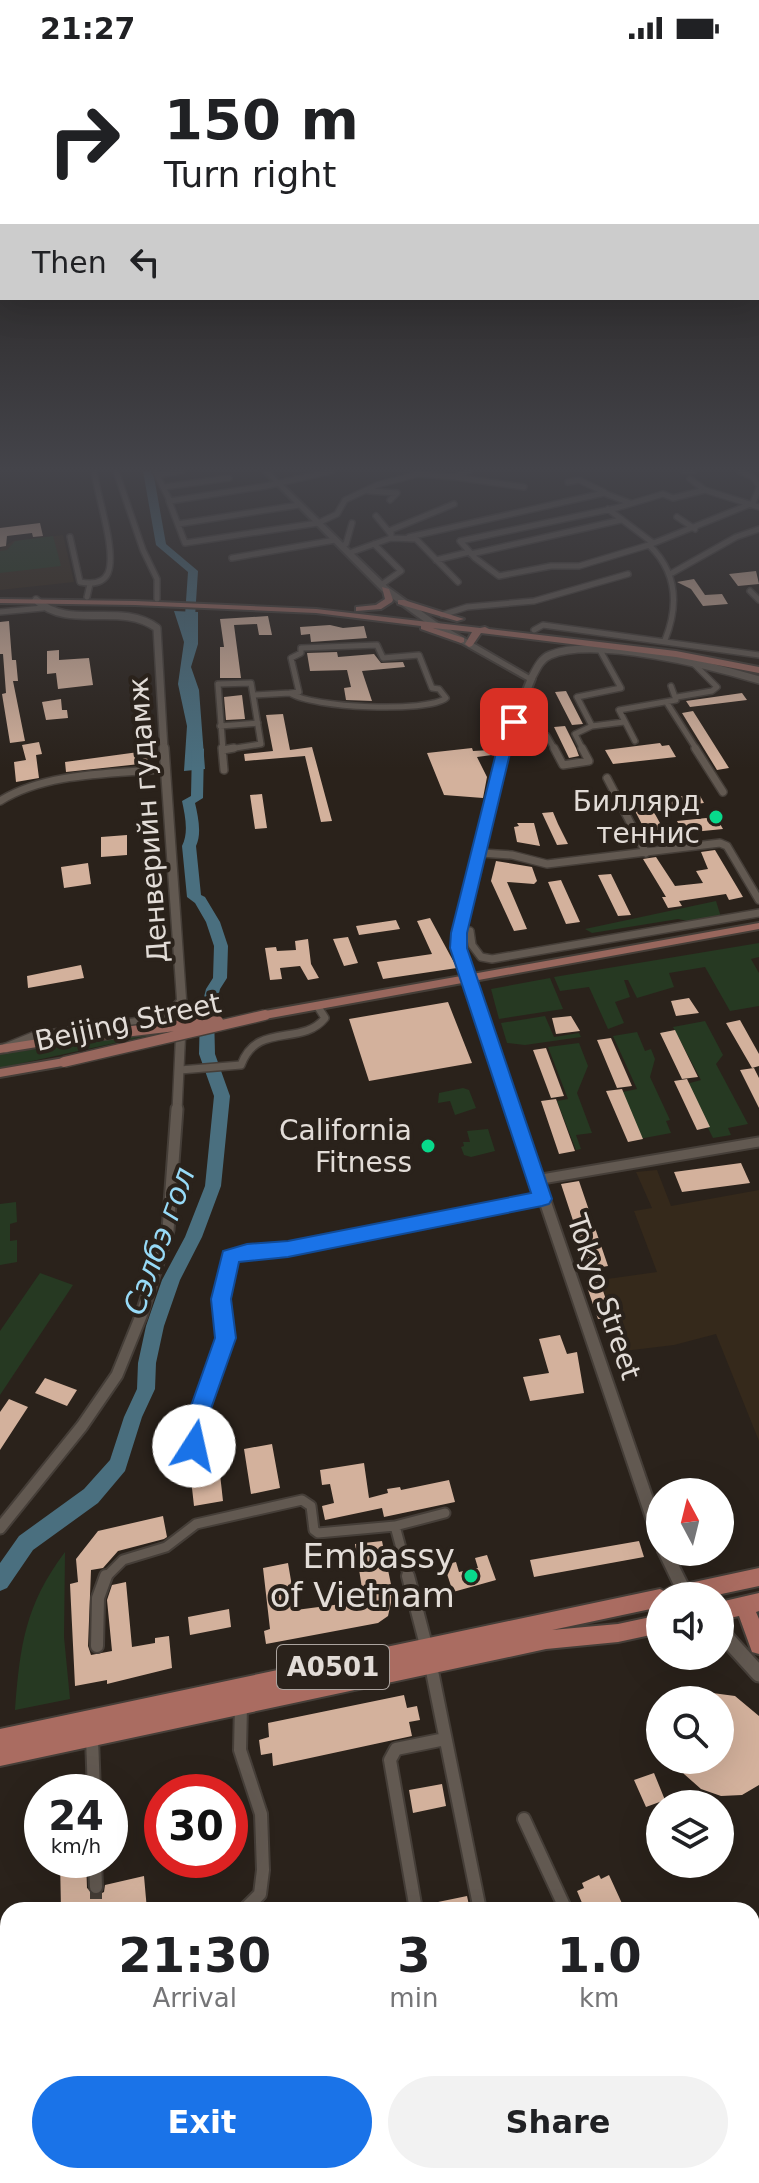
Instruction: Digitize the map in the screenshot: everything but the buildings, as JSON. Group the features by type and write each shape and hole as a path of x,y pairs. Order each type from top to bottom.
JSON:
{"highway":[{"path":"734,1583 759,1577"},
{"name":"A0501","path":"4,1747 92,1738 241,1704 646,1602"},
{"path":"752,1603 759,1645"},
{"name":"A0501","path":"4,1747 428,1656 646,1627"}],"main road":[{"path":"366,570 401,602 432,623 531,679 505,745 459,933"},
{"path":"358,609 378,607 387,602 389,597 383,587"},
{"path":"0,599 87,597 358,609 676,654 757,660"},
{"path":"0,599 39,604 161,601"},
{"path":"401,602 482,626"},
{"path":"256,605 534,630 757,660"},
{"path":"390,618 465,642"},
{"path":"465,642 482,626"},
{"path":"469,981 759,926"},
{"name":"Tokyo Street","path":"459,933 459,948 469,981 646,1499"},
{"path":"469,981 487,981 759,934"},
{"name":"Beijing Street","path":"3,1049 288,1012 469,981"},
{"name":"Beijing Street","path":"0,1073 64,1062 265,1015"}],"street":[{"path":"77,570 79,581 90,584"},
{"path":"87,597 90,584 108,570"},
{"path":"153,570 161,601"},
{"path":"383,587 400,570"},
{"path":"446,570 458,582"},
{"path":"489,570 499,576 529,570"},
{"path":"665,640 675,600 670,570"},
{"path":"672,573 677,570"},
{"path":"442,615 467,607 534,601 628,574"},
{"path":"750,591 759,600"},
{"path":"0,612 39,604"},
{"name":"Денверийн гудамж","path":"3,1049 33,1037 154,1020 168,1015 182,1001 156,625 146,619 126,615 65,614 39,604"},
{"path":"534,630 543,625 665,640 757,660"},
{"path":"254,695 299,692 291,658 301,653 301,648 377,645 383,658 419,655 432,688 439,689 446,698 441,702 383,707 364,704 328,706 296,700 290,693"},
{"path":"592,726 577,697 621,689 601,652"},
{"path":"531,679 541,661 549,656 601,652 692,663 759,680"},
{"path":"635,741 619,711 623,708 667,703 677,697 712,691 717,687 692,663"},
{"path":"223,750 261,744 253,685 248,682 218,684 224,770"},
{"path":"671,686 677,697"},
{"path":"667,703 723,792"},
{"path":"547,736 563,765 588,764 575,733 592,726 624,722"},
{"path":"220,726 258,723"},
{"path":"0,801 12,793 84,777 165,769"},
{"path":"607,778 646,853"},
{"path":"481,853 512,855 547,864 723,844 759,900"},
{"path":"748,881 759,879"},
{"path":"459,933 470,931 472,945 481,957 492,959 759,913"},
{"path":"0,1528 98,1405 117,1375 134,1336 168,1230 185,1069 181,1044 182,1001"},
{"path":"185,1069 241,1065 245,1051 254,1042 318,1027 325,1018 318,1007"},
{"path":"536,1180 759,1142"},
{"path":"194,1446 196,1423 226,1338 221,1299 230,1257 247,1252 288,1249 542,1199"},
{"path":"97,1646 97,1594 113,1569 124,1559 168,1546 185,1529 196,1524 302,1500 311,1506 314,1530 318,1533 395,1526 445,1513"},
{"path":"395,1526 428,1656 478,1902"},
{"path":"734,1646 759,1674"},
{"path":"241,1704 240,1750 258,1802 263,1870 260,1894 252,1902"},
{"path":"92,1738 93,1774"},
{"path":"415,1902 390,1760 396,1749 445,1739"},
{"path":"524,1819 562,1902"},
{"path":"96,1878 96,1887"}],"shaded area":[{"path":"0,570 71,570 74,582 0,590"},
{"path":"657,1170 671,1206 759,1190 759,1441 716,1334 674,1345 624,1351 600,1280 657,1272 634,1211 652,1208 636,1172"}],"green space":[{"path":"716,901 721,917 693,922 678,919 592,933 585,929"},
{"path":"759,943 759,957 751,959 759,973 759,1006 730,1011 705,967 669,973 674,987 637,998 628,980 624,980 630,997 615,1002 624,1023 608,1029 589,987 560,991 554,977"},
{"path":"550,978 563,1009 499,1019 491,989"},
{"path":"545,1016 554,1037 579,1033 581,1037 525,1045 507,1043 501,1023"},
{"path":"705,1021 723,1055 716,1064 748,1124 728,1128 731,1135 713,1138 686,1084 701,1080 673,1027"},
{"path":"166,1032 0,1068 0,1054"},
{"path":"637,1032 645,1051 651,1049 655,1059 650,1077 670,1120 666,1121 671,1133 639,1139 618,1093 637,1089 613,1036"},
{"path":"579,1043 588,1066 577,1093 592,1133 576,1135 581,1149 576,1150 557,1101 568,1099 548,1047"},
{"path":"463,1088 469,1090 476,1108 455,1115 450,1101 438,1103 439,1093"},
{"path":"488,1129 495,1151 471,1157 464,1155 463,1142 470,1142 467,1131"},
{"path":"16,1202 17,1222 10,1224 10,1241 17,1240 17,1262 0,1265 0,1204"},
{"path":"40,1273 73,1285 0,1395 0,1331"},
{"path":"65,1552 64,1637 70,1699 15,1710 22,1646 33,1608"}],"water":[{"path":"174,611 198,612 198,644 191,667 199,690 205,769 184,771 187,726 178,684 184,642"}],"waterway":[{"name":"Сэлбэ гол","path":"190,630 192,570"},
{"name":"Сэлбэ гол","path":"0,1581 26,1543 91,1496 118,1465 133,1417 146,1389 147,1363 155,1326 171,1280 193,1237 213,1186 222,1096 207,1054 207,1013 213,989 220,978 221,946 213,922 200,900 194,897 189,846 192,842 192,816 188,801 197,798 198,749"}],"tunnel":[{"path":"96,1887 96,1902"}],"place":[{"name":"Биллярд теннис","path":"716,817"},
{"name":"California Fitness","path":"428,1146"},
{"name":"Embassy of Vietnam","path":"471,1576"}],"route":[{"path":"194,1446 196,1423 226,1338 221,1299 230,1257 247,1252 288,1249 542,1199 458,942 505,745 514,722"}]}
